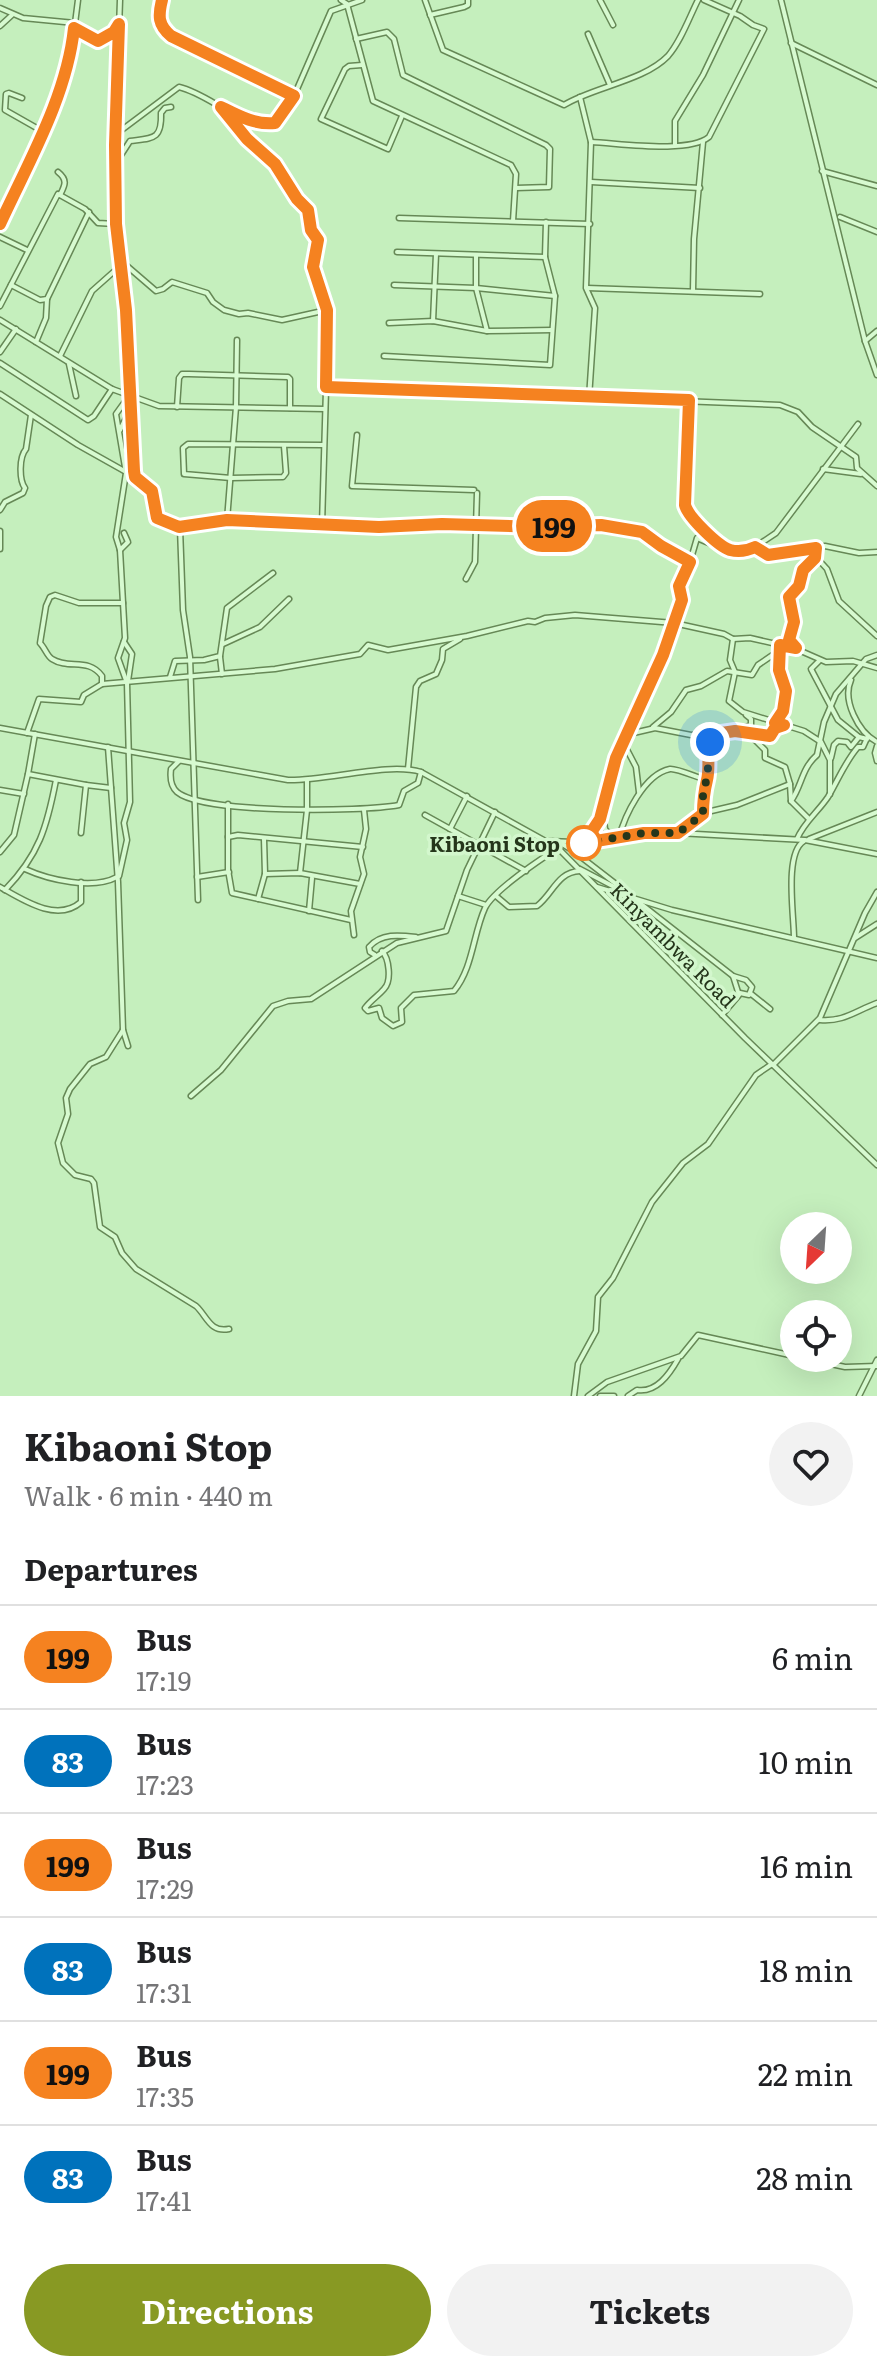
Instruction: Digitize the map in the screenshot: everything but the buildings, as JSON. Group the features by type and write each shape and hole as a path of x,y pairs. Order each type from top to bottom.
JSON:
{"street":[{"path":"0,224 63,80 78,0"},
{"path":"120,0 115,135 116,224 126,310 135,477"},
{"path":"162,0 161,28 171,36 294,96"},
{"path":"333,0 347,4 373,101 511,165 516,174 513,221"},
{"path":"115,135 179,87 247,120 261,124 275,123 294,96 331,11 362,0"},
{"path":"425,0 439,44 449,54 564,105 664,60 701,0 764,29 716,123 703,142 694,239 693,291"},
{"path":"430,15 464,7 468,5 468,0"},
{"path":"600,0 613,25"},
{"path":"675,145 675,121 703,75 739,0"},
{"path":"781,0 865,341 877,375"},
{"path":"0,8 12,15 74,25 98,41 114,32 119,24"},
{"path":"0,26 12,15"},
{"path":"356,39 387,32 394,39 403,75 546,145 550,149 549,187 516,188"},
{"path":"588,34 610,85"},
{"path":"791,43 877,85"},
{"path":"363,65 345,69 321,119 388,149 402,116"},
{"path":"22,98 6,94 5,110 42,131"},
{"path":"580,97 591,142 586,288 595,308 589,398"},
{"path":"121,155 130,141 153,137 161,128 161,113 171,107"},
{"path":"221,107 247,139 275,164 297,199 308,210 311,230 318,240 313,267 327,310 322,525"},
{"path":"591,142 675,145 703,142"},
{"path":"822,171 877,186"},
{"path":"0,306 27,250 60,195 66,179 58,172"},
{"path":"591,182 700,188"},
{"path":"60,195 89,212 98,223 116,224"},
{"path":"36,342 46,318 47,299 89,212"},
{"path":"840,217 877,232"},
{"path":"399,218 590,224"},
{"path":"384,356 550,365 555,296 545,257 546,222"},
{"path":"0,237 27,250"},
{"path":"397,252 545,257"},
{"path":"433,321 436,254"},
{"path":"476,255 476,288 487,331"},
{"path":"118,258 127,269 156,291 172,282 207,293 213,302 232,313 282,320 327,310"},
{"path":"76,396 66,361 60,352 94,288 119,267"},
{"path":"11,285 40,300 47,299"},
{"path":"394,285 476,288 555,296"},
{"path":"586,288 760,294"},
{"path":"0,320 112,389 159,406 325,409"},
{"path":"389,323 433,321 487,331 552,330"},
{"path":"0,352 16,329"},
{"path":"865,341 877,331"},
{"path":"227,520 236,407 237,340"},
{"path":"0,363 88,420 112,389"},
{"path":"177,407 178,382 182,374 288,377 290,408"},
{"path":"326,387 689,400 791,408 812,427 856,457 857,468 877,486"},
{"path":"0,395 135,477 152,491 157,518 179,527 227,520 379,527 434,524 592,525 642,532 690,562"},
{"path":"127,683 118,658 124,642 120,550 116,537 126,473 116,414 129,396"},
{"path":"120,430 127,416 129,396"},
{"path":"689,400 686,509 726,549"},
{"path":"0,510 5,502 23,493 25,488 20,479 31,415"},
{"path":"584,843 597,824 625,735 659,664 682,600 679,586 697,538 726,549 743,551 776,533 858,424"},
{"path":"357,435 352,486 475,492 475,562 466,579"},
{"path":"284,446 286,473 283,477 187,476 183,472 183,448 191,444 323,445"},
{"path":"823,469 854,471 867,477"},
{"path":"179,527 183,610 191,678 198,900"},
{"path":"0,531 0,549"},
{"path":"120,550 128,542 124,533"},
{"path":"755,547 768,555 830,546 859,553 877,552"},
{"path":"816,548 815,555 801,573 799,586 789,597 794,622 789,640 796,648 821,661"},
{"path":"815,555 827,569 839,601 877,636"},
{"path":"222,674 220,656 224,613 273,573"},
{"path":"102,684 102,676 95,668 53,660 40,643 46,606 50,597 55,595 79,603 123,603"},
{"path":"223,644 260,627 289,599"},
{"path":"27,733 39,699 81,702 84,695 102,684 275,669 356,655 368,645 388,650 561,615 674,623 724,634 733,639 750,638 780,648 796,648"},
{"path":"443,649 464,636"},
{"path":"733,639 730,660 735,672 728,698 733,707 804,731 821,742 830,763"},
{"path":"408,769 416,687 420,681 436,674 442,660 443,649 436,641"},
{"path":"117,880 127,840 124,823 130,802 127,683 132,654 124,642"},
{"path":"651,729 671,712 686,690 701,686 727,671 752,675 758,665 780,648"},
{"path":"775,723 783,711 786,691 779,670 780,648"},
{"path":"791,801 809,761 817,755 824,722 839,689 863,663 877,655"},
{"path":"170,678 175,661 220,656"},
{"path":"877,668 863,663 821,661 815,662 811,669 838,720 859,737 877,744 877,761"},
{"path":"852,677 847,691 848,700 868,738"},
{"path":"625,735 651,729 688,735 715,734 751,725 751,719 741,707 743,712"},
{"path":"730,731 770,736 775,728 784,725"},
{"name":"Kinyambwa Road","path":"0,728 288,780 408,769 421,772 558,848 772,1065 877,1165"},
{"path":"2,850 14,835 35,734"},
{"path":"703,814 708,749 715,734"},
{"path":"754,734 755,740 765,750 765,758 785,767 791,801 809,819"},
{"path":"830,794 830,763 834,745 838,741 847,742 851,747 859,737"},
{"path":"794,938 792,859 796,846 809,819 830,794 848,759 858,747 863,747 868,738"},
{"path":"623,742 636,767 639,792"},
{"path":"108,747 123,1030 128,1046"},
{"path":"179,761 171,769 173,788 182,795 228,804 307,810 364,810 399,805 404,791 418,783 421,772"},
{"path":"617,839 639,792 671,768 707,780"},
{"path":"28,774 111,788"},
{"path":"56,780 43,835 25,869 3,889 54,912 64,912 81,902 81,882"},
{"path":"300,873 305,843 307,780"},
{"path":"678,833 703,814 737,805 790,784"},
{"path":"81,833 86,785"},
{"path":"0,790 24,794"},
{"path":"450,829 467,796"},
{"path":"228,804 232,893 351,920"},
{"path":"603,809 605,829 617,839"},
{"path":"354,935 351,911 364,874 360,857 364,810"},
{"path":"191,1096 221,1070 273,1006 311,999 397,943 446,931 479,844 495,812"},
{"path":"801,840 877,812"},
{"path":"425,815 526,871"},
{"path":"547,841 584,843 644,833 678,833 801,840 877,854"},
{"path":"228,837 238,835 363,847"},
{"path":"258,899 265,874 264,839"},
{"path":"557,841 733,976 750,983 750,993 743,996 738,992"},
{"path":"0,844 2,850"},
{"path":"382,951 388,960 388,981 365,1008 368,1011 379,1008 382,1018 393,1026 402,1022 401,1008 414,995 451,992 458,987 486,905 558,848"},
{"path":"25,869 56,880 117,880"},
{"path":"496,896 509,907 537,906 569,872 579,870 632,897"},
{"path":"197,877 229,872"},
{"path":"265,874 300,873 360,884"},
{"path":"309,911 312,878"},
{"path":"594,886 672,910 877,958"},
{"path":"574,1396 578,1364 596,1331 598,1297 613,1278 652,1202 683,1163 708,1144 756,1075 772,1065 818,1020 877,892"},
{"path":"458,896 486,905"},
{"path":"854,938 877,924"},
{"path":"375,955 369,947 378,939 393,935 418,937"},
{"path":"722,1015 737,999 733,976"},
{"path":"750,993 770,1009"},
{"path":"818,1020 839,1021 877,1003"},
{"path":"123,1030 106,1057 90,1064 66,1098 68,1114 58,1143 63,1163 75,1175 91,1179 94,1183 100,1227 115,1237 122,1253 136,1269 196,1306 214,1327 221,1331 229,1329"},
{"path":"628,1396 637,1390 646,1392 654,1389 698,1335 780,1353"},
{"path":"588,1396 620,1376 679,1357"},
{"path":"852,1366 876,1364"},
{"path":"859,1396 876,1364"},
{"path":"600,1396 614,1396"}],"bus line":[{"name":"199","path":"0,224 58,97 74,28 98,41 114,32 119,24 116,224 126,310 134,471 135,477 152,491 157,518 179,527 227,520 379,527 442,524 601,525 642,532 690,562 679,586 682,600 663,655 616,758 600,819 584,843 644,833 678,833 703,814 708,749 715,734 735,731 770,736 775,728 784,725 775,723 783,711 786,691 779,670 780,645 796,648 789,640 794,622 789,597 799,586 801,573 815,558 816,548 768,555 757,547 743,551 726,549 692,518 685,505 689,400 326,387 327,310 313,267 318,240 311,230 308,210 297,199 275,164 247,139 221,107 247,120 269,124 280,120 294,96 171,36 161,28 159,11 162,0"}],"place":[{"name":"Kibaoni Stop","path":"584,843"}],"route":[{"path":"584,843 644,833 678,833 703,814 703,788 707,780 710,742"}]}
